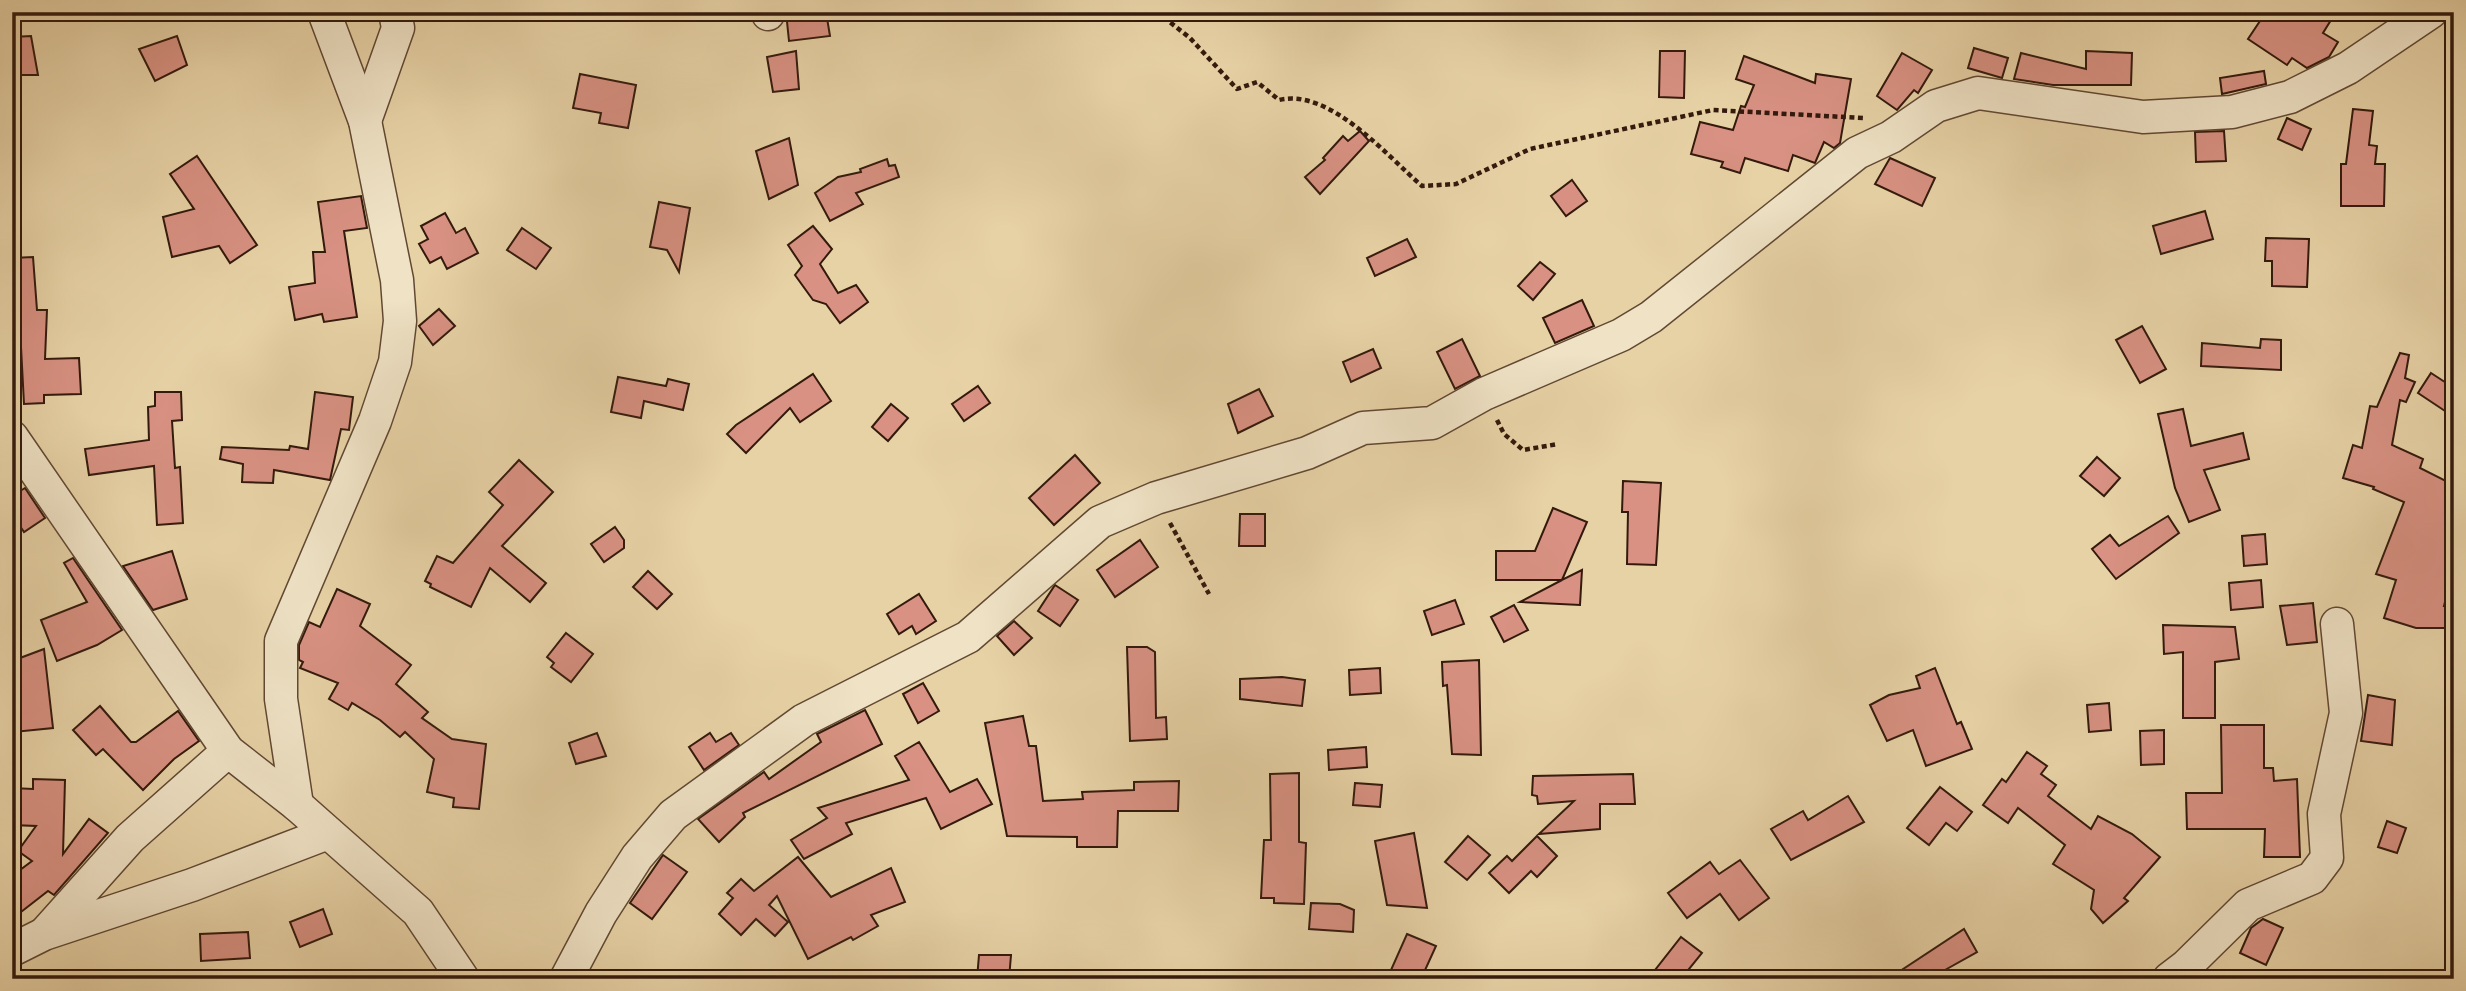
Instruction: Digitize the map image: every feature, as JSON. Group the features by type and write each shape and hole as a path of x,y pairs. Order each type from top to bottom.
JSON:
{"street":[{"path":"297,805 281,699 281,642 375,421 395,362 400,321 397,280 365,121 324,12"},
{"path":"365,121 398,28 395,12"},
{"path":"566,979 601,913 637,857 673,816 804,720 968,637 1100,522 1156,498 1307,453 1363,428 1432,423 1484,394 1621,335 1651,317 1857,153 1891,137 1936,106 1978,93 2143,117 2232,112 2290,97 2348,68 2431,12"},
{"path":"12,437 228,751 297,805 418,912 463,979"},
{"path":"2169,979 2186,966 2248,905 2312,878 2327,858 2324,814 2346,713 2337,624"},
{"path":"44,934 130,838 228,751"},
{"path":"12,950 44,934 192,885 328,832"}],"path":[{"path":"1157,12 1190,38 1237,89 1257,82 1279,100 1294,96 1339,113 1422,186 1457,184 1530,149 1713,110 1860,116 1891,137"},
{"path":"1484,394 1504,434 1523,450 1558,444"},
{"path":"1156,498 1209,594"}],"building":[{"path":"786,12 826,12 830,36 789,41"},
{"path":"2266,12 2336,12 2323,33 2338,42 2329,57 2307,68 2292,58 2287,65 2248,39"},
{"path":"31,36 38,75 12,75 12,37"},
{"path":"177,36 187,65 155,81 139,49"},
{"path":"1974,48 2008,58 2002,78 1968,68"},
{"path":"796,51 799,89 773,92 767,57"},
{"path":"1660,51 1685,51 1684,98 1659,97"},
{"path":"2086,51 2132,53 2131,85 2053,85 2014,79 2021,53 2086,69"},
{"path":"1902,53 1932,70 1918,93 1914,90 1897,110 1877,96"},
{"path":"1744,56 1815,83 1816,74 1851,79 1840,143 1834,148 1824,142 1815,163 1793,155 1788,171 1745,158 1740,173 1721,167 1723,162 1691,154 1700,122 1733,130 1741,106 1745,107 1754,85 1736,79"},
{"path":"2264,71 2266,84 2222,94 2220,78"},
{"path":"580,74 636,85 628,128 599,123 601,113 573,108"},
{"path":"2353,109 2373,111 2369,145 2377,146 2375,164 2385,164 2384,206 2341,206 2341,164 2346,164"},
{"path":"2287,118 2311,129 2302,150 2278,139"},
{"path":"1360,131 1369,141 1320,194 1305,177 1325,160 1323,158 1343,136 1348,141"},
{"path":"2224,131 2226,161 2196,162 2195,132"},
{"path":"789,138 798,185 769,199 756,151"},
{"path":"197,156 257,245 230,263 219,246 172,257 163,217 194,209 170,174"},
{"path":"1890,158 1935,178 1922,206 1875,184"},
{"path":"887,159 889,166 895,165 899,177 856,193 863,204 830,221 815,193 838,177 861,172 860,169"},
{"path":"1572,180 1587,201 1566,216 1551,196"},
{"path":"361,196 367,228 344,231 357,317 324,322 322,314 295,320 289,287 315,283 313,252 325,252 318,202"},
{"path":"659,202 690,208 679,272 667,250 650,247"},
{"path":"2205,211 2213,239 2161,254 2153,226"},
{"path":"445,213 456,233 465,228 478,253 447,269 441,257 430,263 419,244 428,239 421,226"},
{"path":"813,226 832,249 820,264 838,293 856,285 868,302 840,323 826,304 813,300 795,275 802,266 788,245"},
{"path":"522,228 551,248 536,269 507,250"},
{"path":"2266,238 2309,239 2307,287 2272,286 2272,261 2265,261"},
{"path":"1407,239 1416,257 1375,276 1367,258"},
{"path":"33,257 37,310 47,310 45,359 79,358 81,394 44,395 44,403 24,404 21,347 12,346 12,258"},
{"path":"1540,262 1555,274 1533,300 1518,286"},
{"path":"1582,300 1594,326 1555,343 1543,318"},
{"path":"439,309 455,326 433,345 419,326"},
{"path":"2142,326 2166,369 2140,383 2116,340"},
{"path":"1462,339 1480,376 1455,389 1437,352"},
{"path":"2261,339 2281,340 2281,370 2201,366 2202,343 2260,348"},
{"path":"1373,349 1381,368 1351,382 1343,362"},
{"path":"2400,353 2409,355 2405,378 2415,382 2406,402 2400,400 2392,445 2423,459 2420,468 2454,485 2454,566 2444,606 2454,606 2454,628 2416,628 2384,618 2396,580 2376,574 2404,502 2373,489 2374,487 2343,478 2353,445 2362,448 2370,406 2377,407"},
{"path":"2431,373 2454,388 2454,417 2418,393"},
{"path":"813,374 831,401 800,422 790,408 746,453 727,434 736,425"},
{"path":"618,377 666,386 668,379 689,384 683,410 644,401 641,418 611,412"},
{"path":"978,386 990,403 964,421 952,404"},
{"path":"1259,389 1273,416 1238,433 1228,404"},
{"path":"155,392 181,392 182,420 172,421 175,468 180,467 183,523 157,525 154,466 89,475 85,449 149,440 148,407 155,406"},
{"path":"315,392 353,397 349,430 341,429 330,480 274,470 273,483 242,482 243,464 220,459 222,447 289,450 290,446 308,449"},
{"path":"891,404 908,418 888,441 872,427"},
{"path":"2183,409 2191,446 2243,433 2249,459 2204,470 2220,510 2189,522 2175,488 2158,414"},
{"path":"1075,455 1100,483 1054,525 1029,498"},
{"path":"2097,457 2120,478 2104,496 2080,476"},
{"path":"519,460 553,492 502,546 546,583 530,602 490,568 471,607 430,587 431,584 425,581 437,556 453,563 503,505 489,492"},
{"path":"1623,481 1661,483 1656,565 1627,564 1628,512 1622,512"},
{"path":"25,488 45,518 24,532 12,514 12,496"},
{"path":"1553,508 1587,522 1562,580 1496,580 1496,551 1535,551"},
{"path":"1240,514 1265,514 1265,546 1239,546"},
{"path":"2168,516 2179,533 2116,579 2092,549 2110,535 2119,546"},
{"path":"615,527 624,540 624,548 604,562 591,544"},
{"path":"2265,534 2267,564 2244,566 2242,536"},
{"path":"1140,540 1158,567 1115,597 1097,570"},
{"path":"172,551 187,599 153,610 123,566"},
{"path":"73,558 122,630 97,645 57,661 41,620 87,602 64,563"},
{"path":"1582,570 1580,605 1520,602"},
{"path":"648,571 672,594 657,609 633,587"},
{"path":"2261,580 2263,607 2231,610 2229,583"},
{"path":"1055,585 1078,600 1060,626 1038,611"},
{"path":"337,589 370,604 360,626 411,665 396,684 428,712 422,718 452,739 486,744 479,809 453,807 454,798 427,792 434,759 405,732 400,737 380,720 352,703 348,710 329,699 338,683 300,668 303,662 299,660 299,645 309,622 320,627"},
{"path":"919,594 936,621 916,634 912,626 899,634 887,614"},
{"path":"1455,600 1464,624 1432,635 1424,611"},
{"path":"2313,603 2317,642 2287,645 2280,606"},
{"path":"1514,605 1528,630 1504,642 1491,617"},
{"path":"1014,621 1032,638 1014,655 997,636"},
{"path":"2163,625 2235,627 2239,659 2215,662 2215,718 2183,718 2183,652 2164,654"},
{"path":"566,633 593,654 571,682 551,667 554,663 547,657"},
{"path":"1127,647 1147,647 1155,652 1156,718 1166,717 1167,739 1130,741"},
{"path":"44,649 53,728 14,732 12,661"},
{"path":"1479,660 1481,755 1452,754 1447,685 1443,686 1442,662"},
{"path":"1380,668 1381,693 1350,695 1349,670"},
{"path":"1935,668 1957,724 1961,722 1972,749 1926,766 1913,730 1887,741 1870,705 1889,695 1920,688 1916,676"},
{"path":"1282,677 1305,680 1302,706 1240,699 1240,679"},
{"path":"923,683 939,711 918,723 903,694"},
{"path":"2368,695 2395,700 2392,745 2361,741"},
{"path":"2109,703 2111,730 2089,732 2087,705"},
{"path":"100,706 131,742 136,742 178,711 199,741 174,759 143,790 103,749 96,755 73,730"},
{"path":"865,710 882,744 743,813 745,817 719,842 698,819 764,772 769,779 821,742 817,734"},
{"path":"1023,716 1029,746 1036,746 1043,801 1083,799 1082,792 1134,790 1134,782 1179,781 1178,811 1118,811 1117,847 1077,847 1077,837 1007,836 985,723"},
{"path":"2221,725 2264,725 2264,768 2273,768 2274,781 2297,779 2300,857 2264,857 2265,829 2187,829 2186,793 2222,793"},
{"path":"2164,730 2164,764 2141,765 2140,731"},
{"path":"597,733 606,756 576,764 569,743"},
{"path":"710,733 716,742 731,733 739,745 704,770 689,747"},
{"path":"919,742 950,792 977,779 992,804 941,829 926,798 846,823 852,834 804,859 791,840 827,818 818,808 909,780 895,756"},
{"path":"1366,747 1367,767 1329,770 1328,750"},
{"path":"2027,752 2047,766 2041,774 2056,785 2048,796 2091,829 2098,816 2132,834 2160,857 2124,898 2128,901 2103,923 2091,909 2094,890 2053,864 2065,845 2018,808 2008,823 1983,805 2002,779 2006,782"},
{"path":"1299,773 1299,842 1306,843 1304,904 1274,903 1274,898 1261,898 1264,840 1271,840 1270,774"},
{"path":"1633,774 1635,804 1600,804 1600,829 1539,834 1574,801 1538,804 1537,796 1532,795 1533,776"},
{"path":"33,779 65,780 63,854 89,819 108,833 54,895 48,891 12,919 12,876 32,861 18,851 36,826 12,825 12,788 33,789"},
{"path":"1355,783 1382,785 1380,807 1353,805"},
{"path":"1940,787 1972,812 1957,831 1946,823 1929,845 1907,828"},
{"path":"1848,796 1864,822 1791,860 1771,829 1803,811 1808,820"},
{"path":"2387,821 2406,828 2397,853 2378,847"},
{"path":"1414,833 1427,908 1387,905 1375,841"},
{"path":"1468,836 1490,855 1467,880 1445,862"},
{"path":"1537,836 1557,856 1537,877 1531,871 1509,893 1489,873 1507,856 1512,861"},
{"path":"663,855 687,872 652,919 630,903"},
{"path":"798,857 831,897 891,868 905,902 871,915 878,926 808,959 777,896 769,905 788,922 775,936 756,919 741,935 719,914 733,898 727,893 741,879 754,891"},
{"path":"1740,860 1769,898 1739,920 1720,894 1687,918 1668,893 1710,862 1719,874"},
{"path":"1311,903 1340,904 1354,910 1353,932 1309,929"},
{"path":"323,909 332,934 300,947 290,922"},
{"path":"2263,919 2283,928 2266,965 2240,953 2251,928"},
{"path":"1964,929 1977,952 1945,970 1951,979 1888,979"},
{"path":"248,932 250,958 201,961 200,934"},
{"path":"1407,934 1436,946 1421,979 1387,979"},
{"path":"1681,937 1702,953 1681,979 1648,979"},
{"path":"979,955 1011,955 1009,979 977,979"}]}
